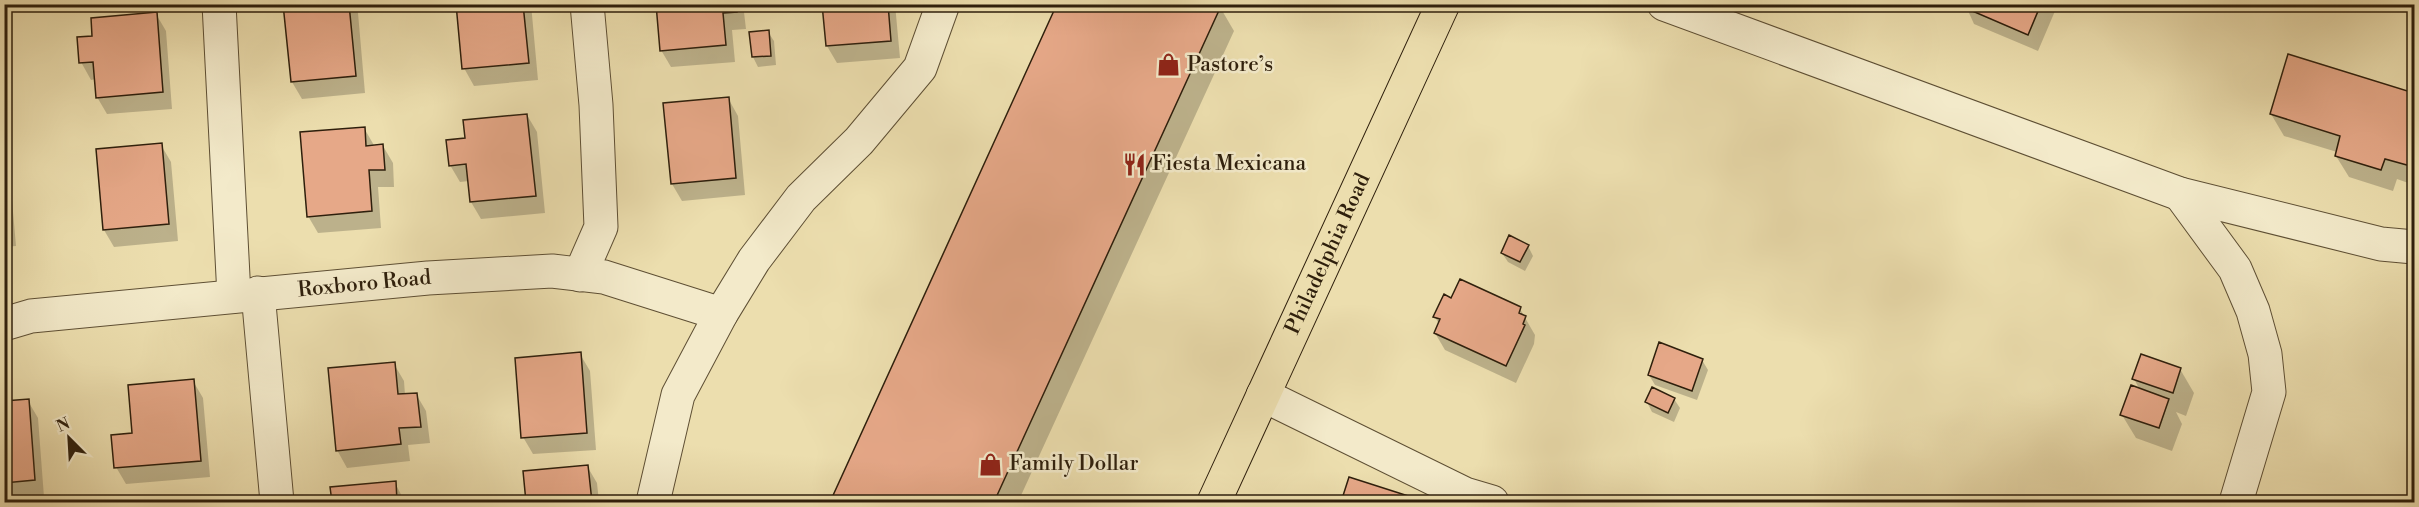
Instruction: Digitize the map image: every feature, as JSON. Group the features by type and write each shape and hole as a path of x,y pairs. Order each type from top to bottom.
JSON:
{"main road":[{"name":"Philadelphia Road","path":"1214,502 1443,4"}],"street":[{"path":"219,4 246,295 277,502"},
{"path":"580,275 601,227 596,105 587,4"},
{"path":"653,502 678,395 721,314 754,260 801,198 859,141 920,68 943,4"},
{"path":"1664,4 2180,194 2381,244 2415,247"},
{"path":"2180,194 2235,269 2253,310 2265,354 2269,392 2236,502"},
{"name":"Roxboro Road","path":"4,324 32,316 246,295 552,271 603,277 721,314"},
{"path":"1263,395 1465,494 1492,502"}],"building":[{"path":"283,4 349,4 356,76 291,82"},
{"path":"456,4 523,4 529,63 462,69"},
{"path":"656,4 736,4 737,12 723,13 726,45 660,51"},
{"path":"822,4 888,4 891,41 826,46"},
{"path":"1057,4 1221,6 994,502 830,502"},
{"path":"1963,4 2041,4 2028,35 1963,7"},
{"path":"157,12 163,92 96,98 93,62 79,63 77,37 92,36 91,18"},
{"path":"769,30 771,56 752,57 749,32"},
{"path":"2288,54 2414,93 2414,167 2385,159 2381,170 2335,156 2340,136 2270,114"},
{"path":"729,97 736,178 671,184 663,103"},
{"path":"527,114 536,196 470,202 466,164 449,166 446,140 465,138 463,120"},
{"path":"365,127 366,146 383,144 385,170 369,170 372,211 307,217 300,132"},
{"path":"162,143 169,224 103,230 96,149"},
{"path":"1509,235 1529,245 1520,262 1501,253"},
{"path":"1460,279 1521,307 1519,313 1526,316 1523,324 1525,325 1506,366 1434,333 1440,319 1433,317 1444,294 1451,298"},
{"path":"1659,342 1703,359 1692,391 1648,375"},
{"path":"581,352 587,433 521,438 515,358"},
{"path":"2141,354 2181,368 2173,393 2132,379"},
{"path":"395,362 398,394 417,393 421,427 399,428 401,444 336,451 328,368"},
{"path":"194,379 201,461 114,468 111,435 132,433 128,385"},
{"path":"2131,385 2169,399 2159,428 2120,415"},
{"path":"1652,387 1675,398 1668,413 1645,402"},
{"path":"29,399 35,480 4,483 4,401"},
{"path":"588,465 592,502 526,502 523,471"},
{"path":"1349,477 1427,502 1341,502"},
{"path":"396,481 397,502 332,502 330,487"},
{"path":"211,496 212,502 145,502"},
{"path":"2394,496 2414,502 2392,502"}],"place":[{"name":"Pastore’s","path":"1169,65"},
{"name":"Fiesta Mexicana","path":"1134,164"},
{"name":"Family Dollar","path":"991,464"}]}
